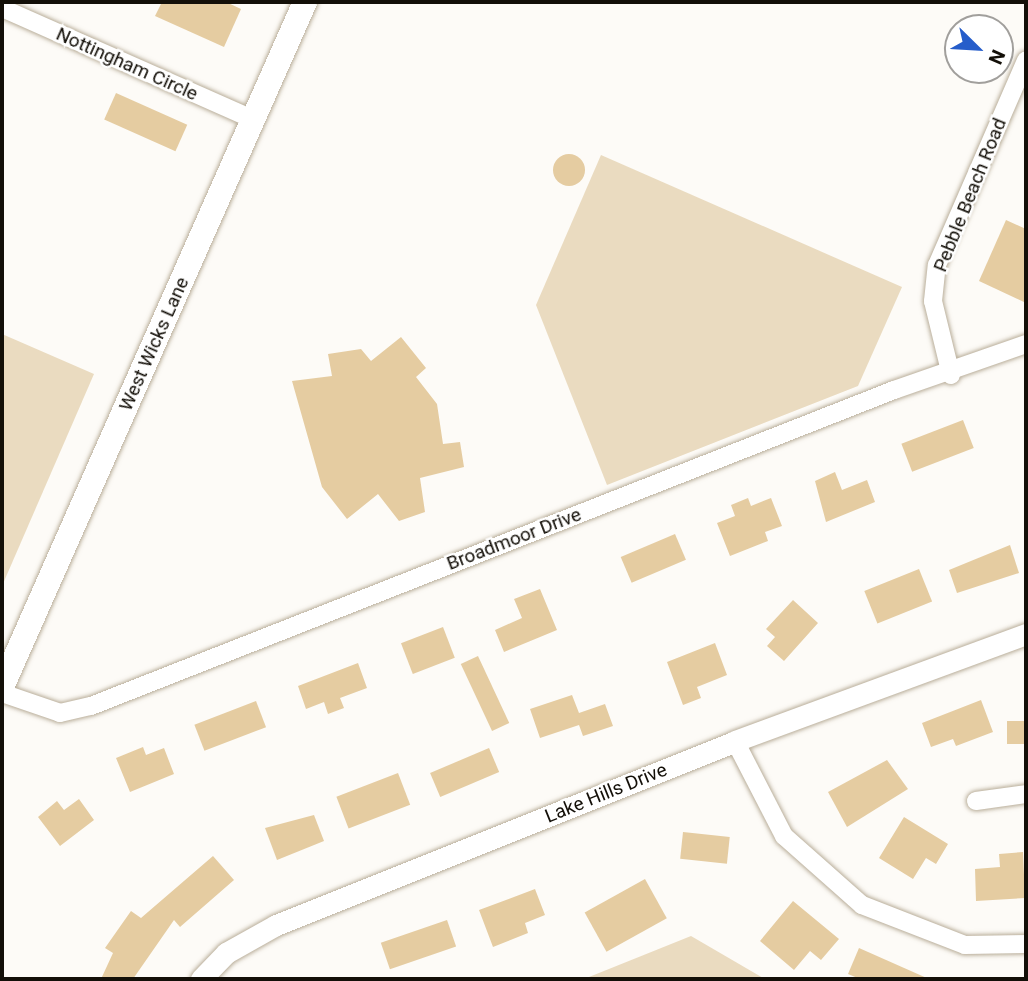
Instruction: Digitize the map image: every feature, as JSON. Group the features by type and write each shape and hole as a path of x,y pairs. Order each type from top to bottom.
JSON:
{"main road":[{"name":"West Wicks Lane","path":"2,687 305,2"}],"street":[{"name":"Nottingham Circle","path":"2,8 253,119"},
{"name":"Pebble Beach Road","path":"951,375 933,301 937,265 1026,60"},
{"name":"Broadmoor Drive","path":"2,693 60,713 91,706 894,390 951,375 1026,344"},
{"name":"Lake Hills Drive","path":"201,979 226,953 259,932 735,741 1026,634"},
{"path":"735,741 784,836 862,905 965,945 1026,944"},
{"path":"976,801 1026,794"}],"shaded area":[{"path":"601,155 902,287 858,386 607,485 536,305"},
{"path":"2,334 94,374 2,586"},
{"path":"691,936 765,979 584,979"}],"building":[{"path":"162,2 226,2 241,9 224,47 155,16"},
{"path":"116,93 187,125 175,151 104,119"},
{"path":"569,154 581,158 585,170 581,182 569,186 557,182 553,170 557,158"},
{"path":"1006,220 1026,229 1026,303 979,281"},
{"path":"401,337 426,368 416,377 437,404 443,444 460,442 464,467 420,478 425,512 399,521 378,494 347,519 322,487 292,381 332,376 328,354 361,349 371,361"},
{"path":"963,420 974,448 912,472 901,444"},
{"path":"835,472 842,490 867,480 875,502 826,522 815,481"},
{"path":"748,498 751,506 771,498 782,526 765,532 768,541 730,556 717,523 735,516 731,505"},
{"path":"675,534 686,560 632,583 621,557"},
{"path":"1010,545 1019,573 957,593 949,570"},
{"path":"919,569 932,601 877,624 864,591"},
{"path":"540,589 557,630 504,652 495,630 522,618 514,599"},
{"path":"793,600 818,623 784,661 767,646 775,637 766,629"},
{"path":"443,627 455,658 413,674 401,643"},
{"path":"715,643 727,675 697,687 701,698 683,705 667,662"},
{"path":"478,656 509,723 492,731 461,664"},
{"path":"358,663 367,688 340,698 344,708 328,714 324,702 306,709 298,686"},
{"path":"572,695 579,713 605,704 613,726 583,736 579,725 540,738 530,709"},
{"path":"981,700 993,732 956,746 953,739 931,747 922,723"},
{"path":"256,701 266,727 204,751 194,725"},
{"path":"1007,721 1026,721 1026,744 1007,744"},
{"path":"143,747 146,755 164,748 174,774 130,792 116,758"},
{"path":"489,748 499,772 440,797 430,773"},
{"path":"887,760 908,789 847,827 828,792"},
{"path":"398,773 410,805 349,828 336,797"},
{"path":"79,799 94,820 60,846 38,817 57,801 64,810"},
{"path":"314,815 324,841 277,860 265,828"},
{"path":"904,817 948,844 936,864 926,858 913,879 879,858"},
{"path":"683,832 730,837 727,864 680,859"},
{"path":"1023,852 1025,898 976,901 975,869 1000,867 999,854"},
{"path":"213,856 234,880 180,927 174,920 133,979 101,979 113,953 105,948 131,911 141,918"},
{"path":"645,879 667,918 606,952 585,912"},
{"path":"535,889 545,915 525,923 528,933 493,947 479,910"},
{"path":"793,901 839,939 821,960 810,951 794,970 760,941"},
{"path":"447,920 456,946 390,969 381,943"},
{"path":"859,948 929,979 860,979 848,974"}]}
